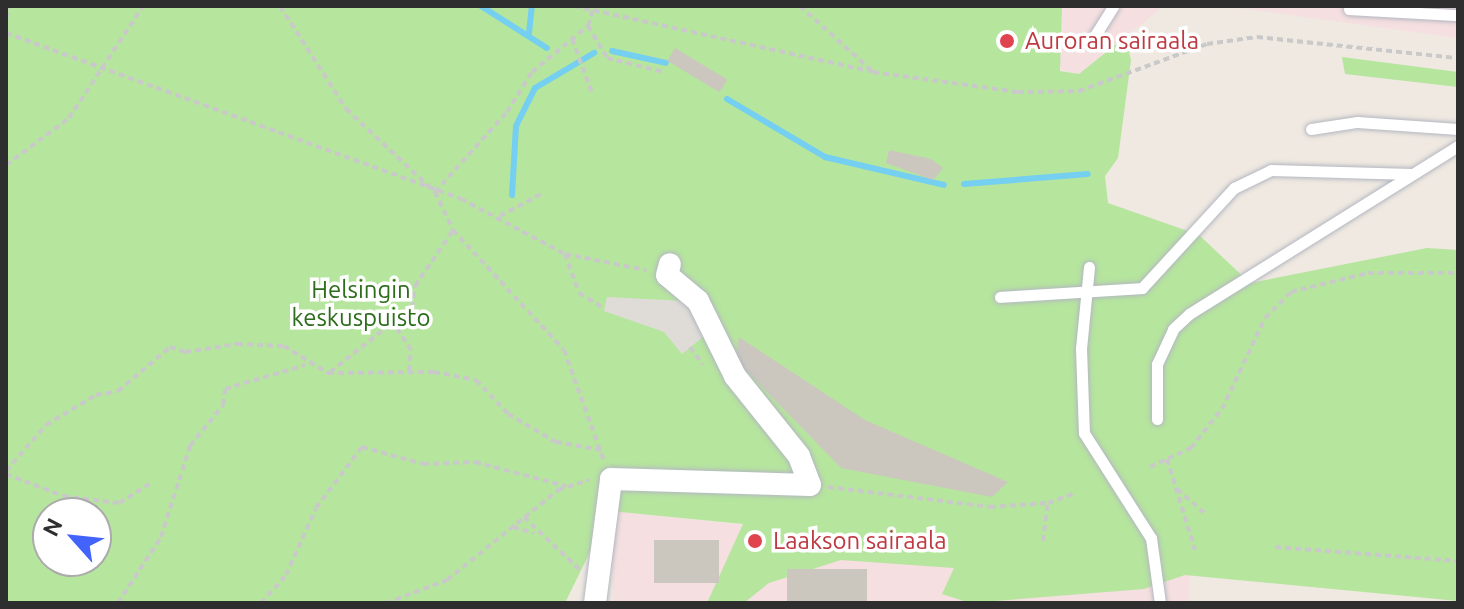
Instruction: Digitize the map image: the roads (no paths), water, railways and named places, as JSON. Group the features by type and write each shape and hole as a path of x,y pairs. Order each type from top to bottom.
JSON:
{"street":[{"path":"595,603 594,575 611,479 810,485 799,456 735,376 698,301 669,270"}],"lane":[{"path":"1094,37 1113,6"},
{"path":"1349,9 1458,15"},
{"path":"1311,129 1357,122 1458,129"},
{"path":"1157,419 1157,364 1173,329 1458,146"},
{"path":"1000,297 1083,296 1142,288 1234,188 1271,170 1412,174"},
{"path":"1089,267 1083,296 1084,433 1151,538 1160,603"}],"waterway":[{"path":"481,6 547,48"},
{"path":"529,33 532,6"},
{"path":"612,51 666,63"},
{"path":"512,195 516,126 535,88 594,53"},
{"path":"727,99 825,157 944,185"},
{"path":"964,184 1088,174"}],"place":[{"name":"Auroran sairaala","path":"1007,41"},
{"name":"Laakson sairaala","path":"755,541"}],"park label":[{"name":"Helsingin keskuspuisto","path":"361,304"}]}
